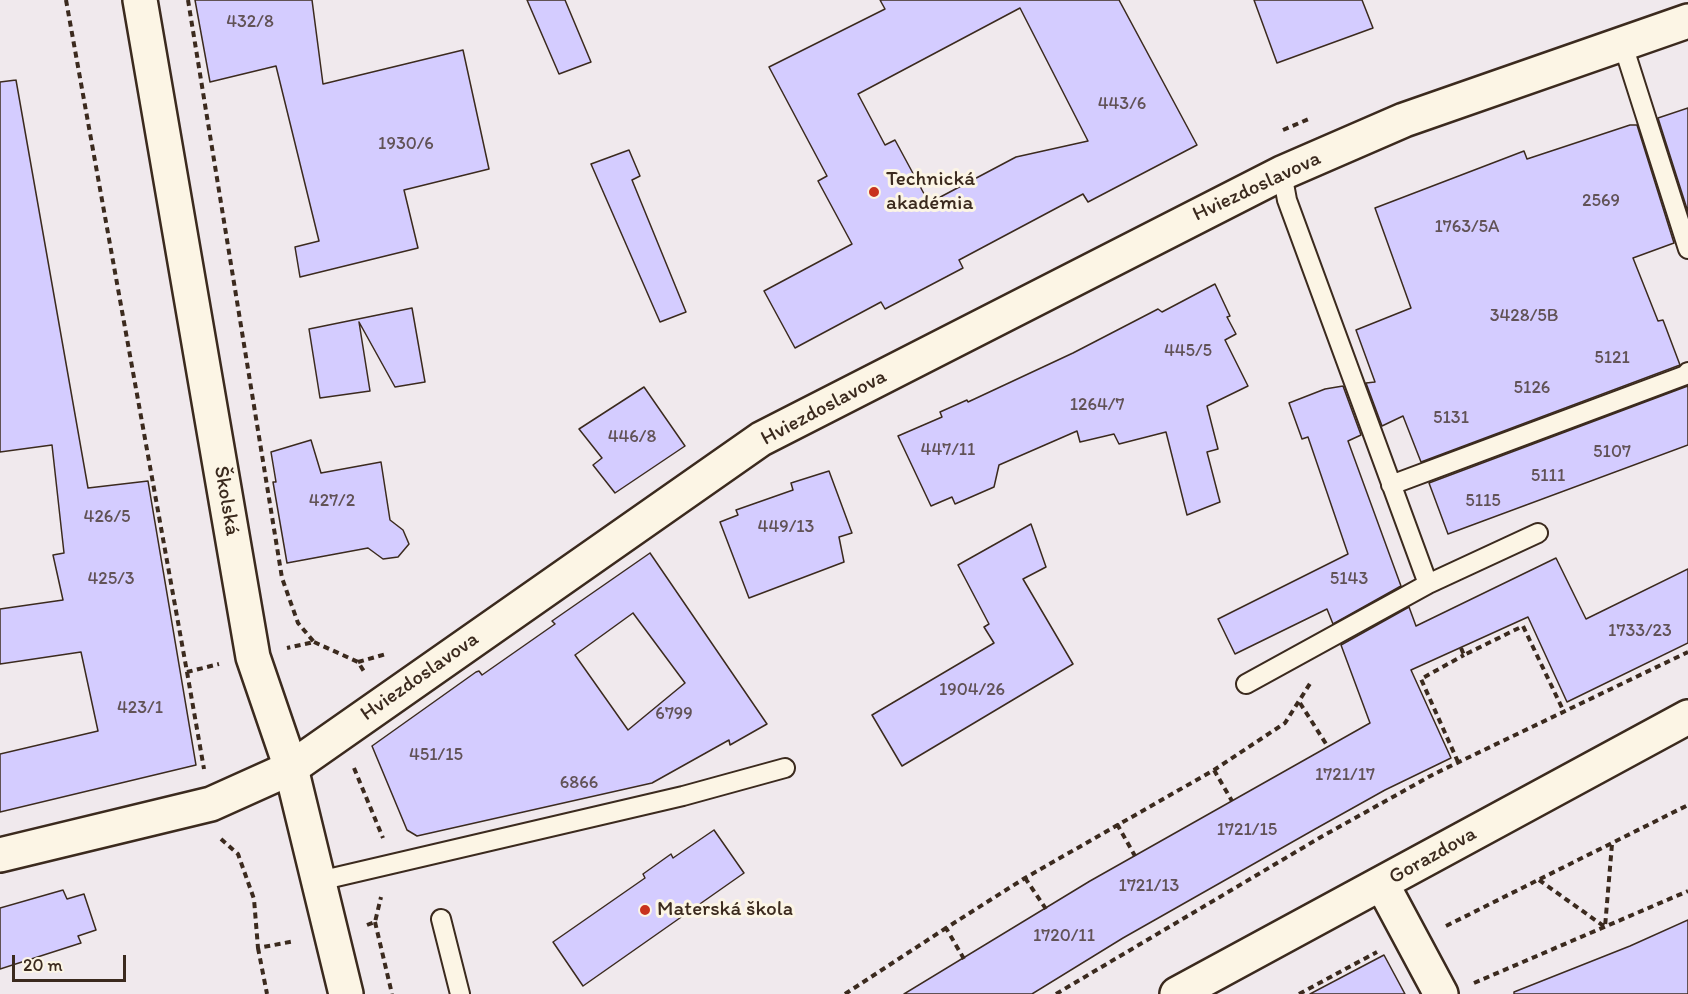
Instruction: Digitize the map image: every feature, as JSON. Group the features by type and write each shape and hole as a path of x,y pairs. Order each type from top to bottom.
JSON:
{"street":[{"name":"Školská","path":"140,0 253,657 291,768 346,994"},
{"name":"Hviezdoslavova","path":"0,855 210,804 291,768 761,439 1282,172 1404,120 1688,21"},
{"name":"Gorazdova","path":"1177,994 1688,717"},
{"path":"1382,884 1409,939 1452,991"}],"lane":[{"path":"1623,45 1688,249"},
{"path":"1282,172 1287,200 1428,584"},
{"path":"1391,486 1686,375 1688,372"},
{"path":"1246,684 1428,584 1538,533"},
{"path":"319,881 683,796 785,768"},
{"path":"441,919 460,994"}],"path":[{"path":"1458,762 1421,679 1464,655 1523,626 1563,710"},
{"path":"845,994 1025,878 1214,770 1286,723 1300,703 1337,634"},
{"path":"1461,648 1464,655"},
{"path":"1056,994 1321,837 1458,762 1688,652"},
{"path":"1300,703 1328,747"},
{"path":"1214,770 1232,801"},
{"path":"1299,994 1388,947 1432,933 1688,805"},
{"path":"1117,824 1136,856"},
{"path":"1605,927 1612,843"},
{"path":"1025,878 1046,909"},
{"path":"1539,880 1605,927"},
{"path":"1452,991 1688,891"},
{"path":"375,922 392,994"},
{"path":"946,928 964,959"},
{"path":"258,948 267,994"}],"building":[{"path":"195,0 312,0 323,84 463,50 489,169 404,190 418,248 300,277 295,247 319,241 276,66 210,82"},
{"path":"527,0 565,0 591,62 559,74"},
{"path":"880,0 1119,0 1197,145 1088,202 1083,194 959,260 963,268 885,309 881,302 795,348 764,291 852,244 818,181 827,176 769,67 885,9","holes":["1020,8 1088,141 1016,157 929,203 895,140 885,145 858,94"]},
{"path":"1254,0 1362,0 1373,28 1277,63"},
{"path":"16,80 88,488 148,481 196,765 0,812 0,754 98,731 81,652 0,664 0,609 63,600 53,555 64,553 52,445 0,452 0,82"},
{"path":"1688,108 1688,212 1658,118"},
{"path":"1630,125 1637,125 1674,243 1633,258 1658,321 1663,320 1680,365 1421,462 1403,416 1382,426 1366,383 1375,382 1356,330 1411,308 1375,208 1524,151 1527,159"},
{"path":"629,150 640,176 632,180 686,312 660,322 591,164"},
{"path":"1215,284 1236,334 1225,340 1248,386 1207,406 1218,449 1207,452 1220,502 1187,515 1166,432 1119,444 1114,434 1080,442 1077,431 999,465 994,487 955,504 952,497 931,506 898,436 942,417 940,412 967,400 968,402 1073,353 1158,309 1162,312"},
{"path":"412,308 425,382 395,387 359,322 370,391 320,398 309,329"},
{"path":"1343,386 1361,435 1348,441 1401,586 1333,624 1327,609 1235,654 1218,619 1348,554 1308,437 1302,439 1289,403 1325,389"},
{"path":"1688,386 1688,445 1448,534 1429,483"},
{"path":"644,387 685,446 615,493 593,465 602,458 579,429"},
{"path":"311,440 321,473 381,462 390,520 403,530 409,544 398,557 383,559 368,548 287,563 273,482 276,482 271,452"},
{"path":"829,471 852,533 839,537 844,562 749,598 720,522 738,515 736,510 793,490 791,483"},
{"path":"1031,524 1046,567 1023,579 1073,664 902,766 872,715 994,643 984,627 989,624 958,565"},
{"path":"650,553 767,724 730,745 729,740 652,783 417,836 407,830 372,746 476,672 479,671 482,675 555,624 552,621","holes":["633,613 685,683 628,730 575,655"]},
{"path":"1556,558 1586,619 1688,569 1688,643 1567,702 1528,617 1411,670 1451,758 1385,790 1317,828 1123,938 1032,994 904,994 1090,881 1370,723 1341,645 1409,607 1416,626"},
{"name":"Materská škola","path":"714,830 744,873 583,986 553,942 645,878 643,874 671,854 673,858"},
{"path":"63,890 67,899 84,894 96,930 78,936 81,943 0,969 0,908"},
{"path":"1688,920 1688,994 1514,994 1514,992 1630,946"},
{"path":"1384,955 1405,994 1310,994"}],"place":[{"name":"Technická akadémia","path":"874,192"},
{"name":"Materská škola","path":"645,910"}]}
